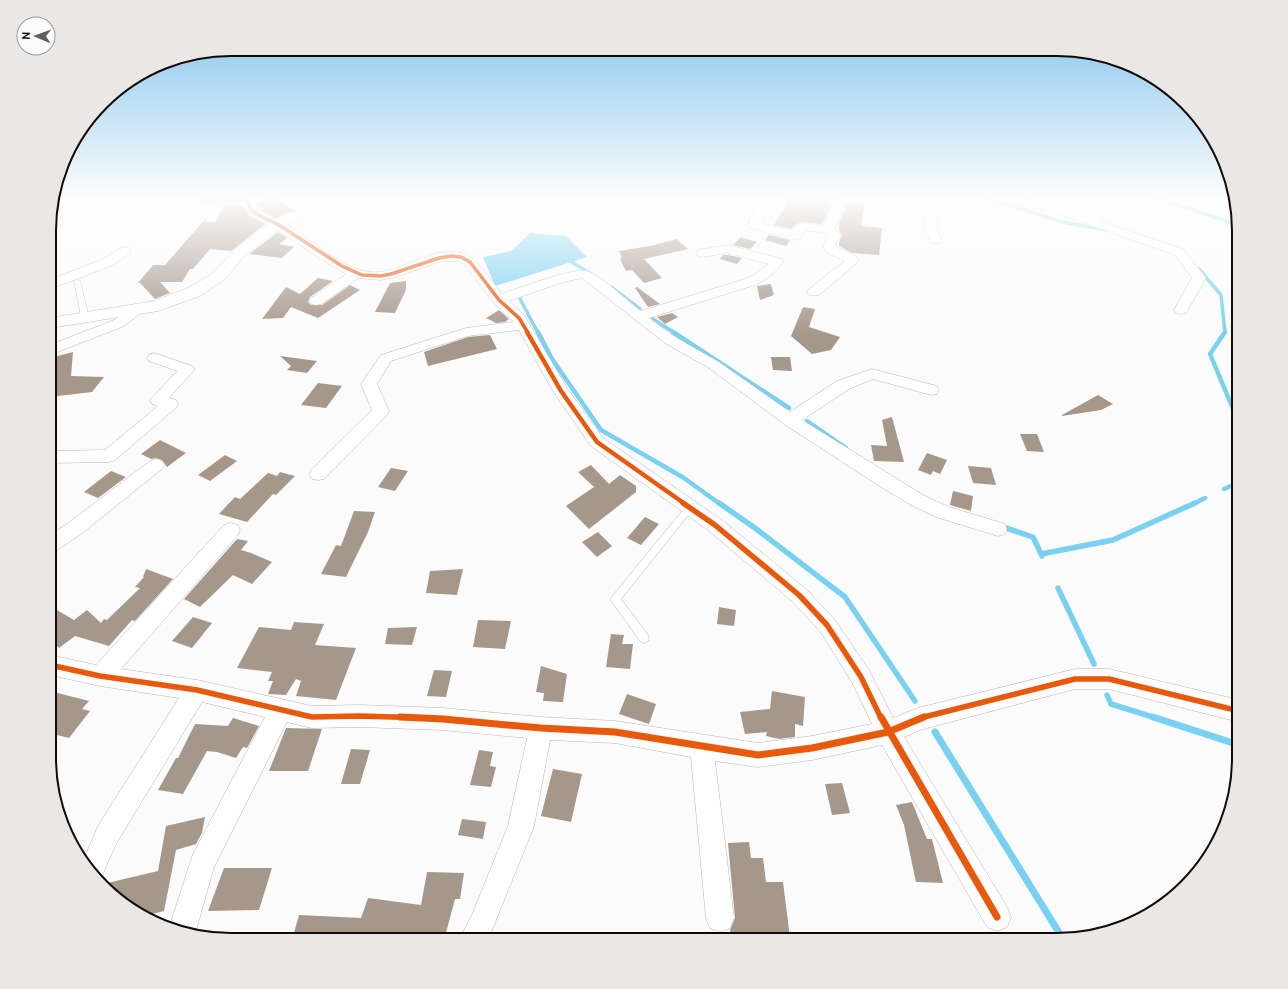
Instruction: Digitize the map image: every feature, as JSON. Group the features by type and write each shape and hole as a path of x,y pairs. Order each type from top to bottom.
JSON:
{"main road":[{"path":"56,322 158,306 194,292 219,276 241,251 250,244"}],"street":[{"path":"309,244 356,273 366,277 382,276 444,256 457,255 465,257 499,300 519,318 561,391 597,442 715,525 799,595 827,625 861,677 888,732 996,917"},
{"path":"814,292 852,262 849,258 830,249 830,244"},
{"path":"1156,244 1179,252 1199,278 1181,310"},
{"path":"639,317 663,308 750,282 760,278 770,271 778,262 728,249 702,253"},
{"path":"56,283 108,262 125,251"},
{"path":"316,301 356,273"},
{"path":"499,300 556,280 584,274 670,340 714,365 790,420 835,450 918,500 943,512 998,529"},
{"path":"56,348 119,323 138,310"},
{"path":"318,474 381,411 369,384 386,358 466,332 523,325"},
{"path":"56,457 109,456 170,404 158,400 187,369 154,358"},
{"path":"790,420 843,385 872,374 930,390"},
{"path":"56,541 74,529 156,465"},
{"path":"100,676 231,530"},
{"path":"56,666 100,676 197,690 312,717 359,716 443,719 541,728 614,732 758,755 812,748 888,732 918,719 1075,679 1109,679 1232,709"},
{"path":"94,866 107,835 197,690"},
{"path":"183,926 202,864 281,710"},
{"path":"477,933 482,924 521,826 541,728"},
{"path":"702,747 720,918"}],"lane":[{"path":"77,281 85,317"},
{"path":"644,638 615,599 690,507"}],"water":[{"path":"518,244 574,244 587,257 495,286 483,257 511,251"}],"building":[{"path":"183,244 240,244 231,251 210,249 193,269 190,269 182,282 160,282 170,293 155,299 140,283 138,283 153,265 165,265"},
{"path":"262,244 280,244 294,247 282,258 249,254"},
{"path":"657,244 683,244 688,249 644,259 662,278 644,283 632,270 626,271 620,259 622,258 619,251"},
{"path":"734,244 755,244 750,249"},
{"path":"839,244 880,244 879,255 852,253 839,246"},
{"path":"723,255 742,258 737,264 720,259"},
{"path":"318,278 333,281 310,297 308,302 311,305 322,305 350,285 360,290 318,318 291,307 283,318 262,319 286,287 300,294"},
{"path":"406,281 406,290 395,313 375,312 390,283"},
{"path":"771,284 774,295 760,300 757,286"},
{"path":"637,287 660,304 648,307 635,288"},
{"path":"803,307 815,309 809,327 840,337 831,350 812,354 791,336"},
{"path":"499,310 509,319 505,322 496,323 486,318"},
{"path":"672,313 678,317 665,324 657,317"},
{"path":"490,335 497,349 428,366 424,352 468,337"},
{"path":"73,352 71,376 104,377 92,392 56,396 56,356"},
{"path":"280,356 317,361 307,373 287,370 291,366"},
{"path":"771,357 790,357 792,371 773,370"},
{"path":"318,383 342,386 326,408 301,405"},
{"path":"1098,395 1113,404 1101,410 1062,416 1062,415"},
{"path":"892,417 904,462 874,461 871,445 887,446 882,420"},
{"path":"1020,434 1037,434 1044,452 1027,451"},
{"path":"160,440 186,453 167,467 162,460 156,458 151,459 141,454"},
{"path":"927,453 947,460 940,474 933,471 931,475 918,470"},
{"path":"225,455 237,461 210,481 198,475"},
{"path":"591,465 609,484 620,475 636,486 636,492 589,529 566,506 594,487 578,472"},
{"path":"968,466 991,468 996,485 973,483"},
{"path":"391,468 408,471 395,491 378,487"},
{"path":"111,471 126,477 98,498 84,492"},
{"path":"280,472 295,476 276,495 273,494 247,522 219,514 235,497 240,499 268,473 277,476"},
{"path":"953,491 973,496 971,511 950,505"},
{"path":"354,511 375,512 368,532 346,577 321,574 336,545 341,546"},
{"path":"645,517 659,524 641,545 627,538"},
{"path":"598,532 612,546 597,557 582,542"},
{"path":"237,539 248,541 241,550 272,562 252,584 233,575 200,607 184,599"},
{"path":"146,569 173,579 135,621 132,620 109,646 75,636 59,648 56,645 56,610 74,620 87,610 101,623 104,619 107,620 140,588 135,587 143,577"},
{"path":"463,569 457,595 426,593 430,571"},
{"path":"719,607 736,610 734,626 717,624"},
{"path":"193,617 212,623 192,648 172,641"},
{"path":"478,620 511,621 505,649 473,647"},
{"path":"294,622 324,624 315,645 356,648 336,700 296,696 301,681 296,679 286,695 268,694 273,681 268,681 272,672 237,668 259,627 291,630"},
{"path":"417,627 412,645 385,644 388,628"},
{"path":"611,634 624,635 622,644 633,644 630,669 606,667"},
{"path":"541,666 567,674 563,702 543,701 544,693 536,692"},
{"path":"434,670 452,671 446,697 427,696"},
{"path":"772,691 805,697 803,726 795,724 795,737 779,739 766,736 767,732 745,734 740,712 770,709"},
{"path":"56,693 89,701 82,709 90,711 69,738 56,735"},
{"path":"627,694 656,704 649,724 619,714"},
{"path":"233,718 259,726 247,748 243,747 236,758 217,752 207,751 183,794 158,790 176,758 178,758 195,724 228,726"},
{"path":"286,728 322,729 308,771 269,771"},
{"path":"351,749 370,750 360,784 341,784"},
{"path":"479,750 493,752 490,766 496,767 491,787 470,785"},
{"path":"553,769 582,774 571,822 541,816"},
{"path":"842,783 850,813 832,815 825,784"},
{"path":"912,802 927,839 932,839 943,883 916,882 904,825 896,805"},
{"path":"205,817 202,833 196,844 176,850 164,911 152,914 125,897 108,883 158,871 166,826"},
{"path":"462,819 486,822 483,839 458,835"},
{"path":"749,842 751,858 763,858 766,882 783,882 789,933 730,933 730,930 735,918 728,843"},
{"path":"224,868 272,868 259,910 208,911"},
{"path":"427,872 464,873 460,899 455,899 446,933 294,933 299,915 361,918 368,898 421,905"}],"waterway":[{"path":"567,259 591,274"},
{"path":"1199,269 1221,295 1225,332"},
{"path":"611,287 640,309"},
{"path":"517,293 538,333"},
{"path":"653,319 675,333"},
{"path":"538,332 552,359 601,430 684,478 720,504"},
{"path":"673,332 789,408"},
{"path":"1225,332 1210,354 1232,406"},
{"path":"807,421 846,448"},
{"path":"1224,489 1232,485"},
{"path":"1195,503 1205,498"},
{"path":"719,503 755,528 845,597 915,701"},
{"path":"1041,554 1113,540 1195,503"},
{"path":"1000,526 1033,537 1041,554"},
{"path":"1058,588 1094,664"},
{"path":"1107,695 1111,704 1156,718"},
{"path":"1153,717 1232,743"},
{"path":"935,732 1059,933"}],"cycle path":[{"path":"308,244 355,273 369,276 391,274 427,261 451,256 461,257 470,262 499,300 519,318 561,391 597,442 715,525 799,595 827,625 861,677 888,732 997,917"},
{"path":"56,666 100,676 197,690 312,717 359,716 443,719 541,728 615,732 758,755 812,748 888,732 918,719 1075,679 1109,679 1232,709"}]}
